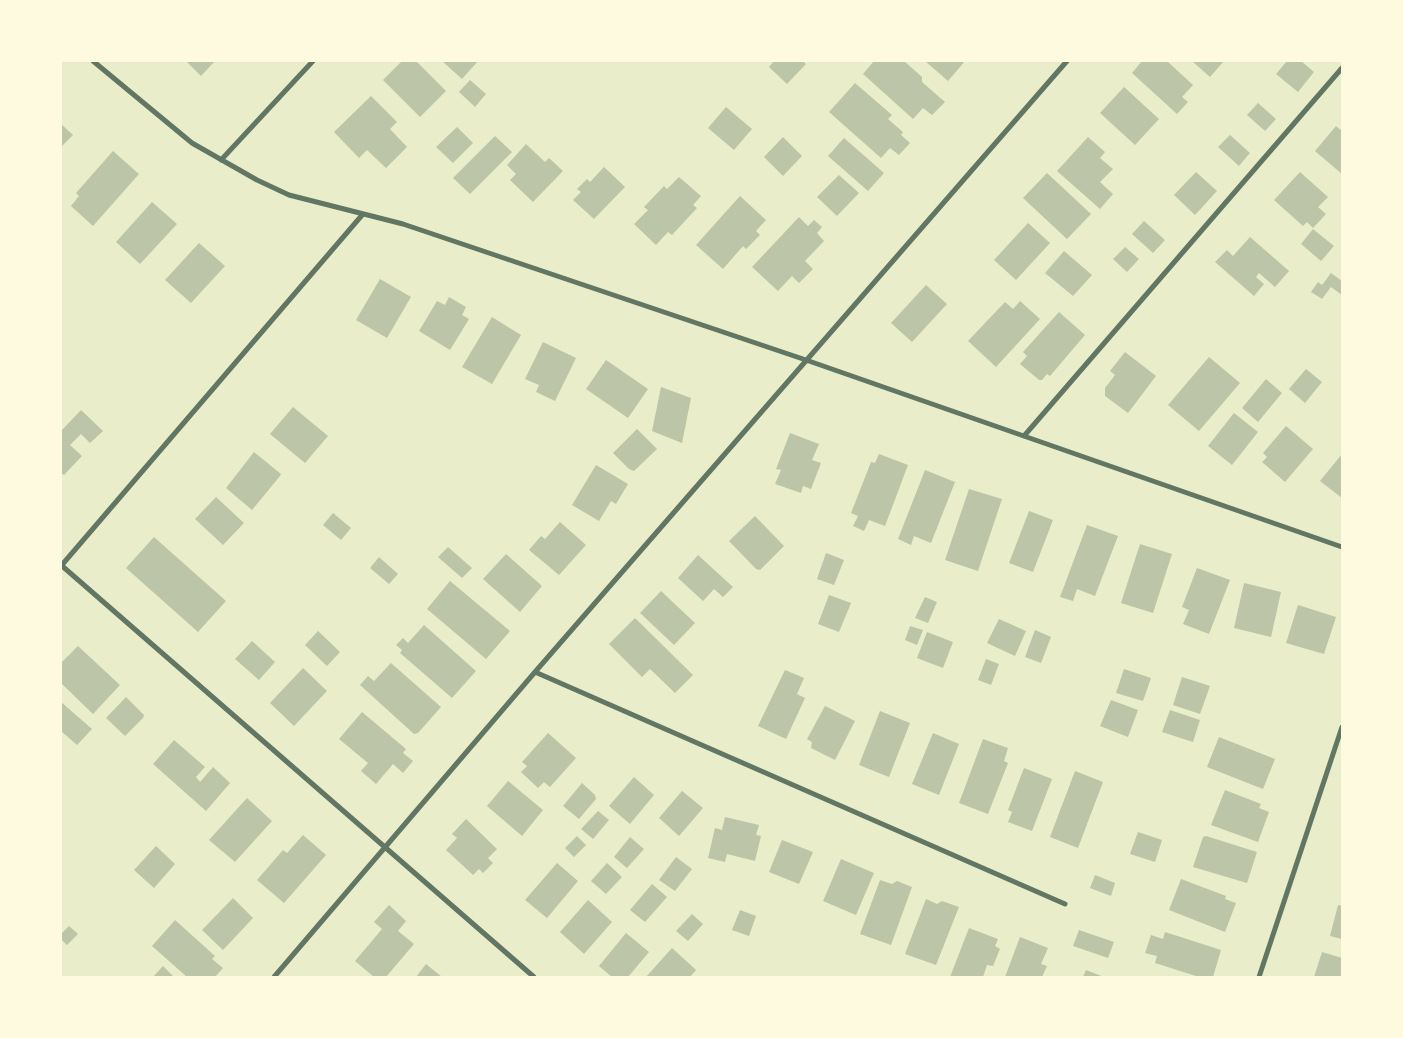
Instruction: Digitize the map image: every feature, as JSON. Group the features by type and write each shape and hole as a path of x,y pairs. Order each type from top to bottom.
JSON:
{"street":[{"path":"94,61 192,143 257,180 289,195 403,224 806,360 1342,547"},
{"path":"221,160 313,61"},
{"path":"274,977 535,672 1067,61"},
{"path":"1024,436 1342,68"},
{"path":"363,214 61,565 534,977"},
{"path":"535,672 1065,904"},
{"path":"1258,977 1342,727"}],"building":[{"path":"186,61 215,61 201,76"},
{"path":"402,61 416,61 446,91 420,117 383,80"},
{"path":"442,61 478,61 462,79"},
{"path":"774,61 803,61 806,64 787,84 769,67"},
{"path":"874,61 904,61 922,77 922,82 945,102 932,115 923,108 913,119 863,74"},
{"path":"925,61 965,61 948,81"},
{"path":"1142,61 1167,61 1193,85 1182,97 1188,102 1177,114 1132,73"},
{"path":"1192,61 1224,61 1210,77"},
{"path":"1287,61 1301,61 1314,72 1298,92 1276,74"},
{"path":"470,80 486,94 475,107 459,92"},
{"path":"855,83 892,115 888,119 903,132 901,135 910,143 899,155 890,148 881,158 829,112"},
{"path":"1124,87 1159,119 1135,145 1100,113"},
{"path":"371,96 397,122 390,129 407,147 386,168 367,150 359,158 334,132"},
{"path":"1258,103 1276,119 1265,131 1247,115"},
{"path":"726,107 752,129 734,150 708,128"},
{"path":"61,124 73,135 61,147"},
{"path":"1336,126 1342,131 1342,174 1315,151"},
{"path":"457,127 473,143 453,163 436,147"},
{"path":"1230,135 1250,153 1239,166 1218,147"},
{"path":"495,136 512,152 470,194 453,178"},
{"path":"783,137 802,156 783,176 764,157"},
{"path":"1088,137 1105,152 1100,158 1113,169 1100,182 1113,194 1100,209 1057,171"},
{"path":"844,138 884,173 868,191 828,156"},
{"path":"526,144 545,162 549,158 563,171 533,202 510,180 516,174 507,165"},
{"path":"113,151 139,174 93,226 71,206 79,196 76,193"},
{"path":"604,167 625,187 594,219 573,200 581,192 577,189 587,179 590,182"},
{"path":"1196,172 1217,191 1195,215 1174,195"},
{"path":"1300,172 1328,197 1318,207 1326,214 1313,228 1307,222 1303,226 1274,200"},
{"path":"1047,173 1091,214 1067,239 1023,198"},
{"path":"839,175 859,193 837,216 817,197"},
{"path":"679,177 701,196 693,205 697,208 672,235 668,232 656,245 634,224 648,210 644,207 664,186 667,189"},
{"path":"740,196 766,220 756,231 760,235 746,249 743,246 723,269 696,245"},
{"path":"152,202 177,224 140,264 116,242"},
{"path":"799,217 808,226 814,220 822,227 817,233 824,241 805,261 813,269 799,283 792,276 778,291 752,267"},
{"path":"1144,221 1165,240 1153,253 1132,234"},
{"path":"1028,223 1050,243 1016,280 994,260"},
{"path":"1313,229 1334,246 1321,261 1301,244"},
{"path":"1250,237 1289,271 1275,287 1259,273 1256,277 1264,284 1254,296 1215,262 1227,250 1233,256"},
{"path":"199,243 225,266 191,303 165,280"},
{"path":"1125,247 1139,259 1127,272 1113,259"},
{"path":"1064,251 1092,275 1073,296 1045,273"},
{"path":"1331,273 1342,281 1342,295 1331,287 1322,299 1311,292 1318,282 1322,285"},
{"path":"380,279 411,297 387,338 356,320"},
{"path":"926,285 947,304 912,342 891,323"},
{"path":"449,297 466,307 462,315 469,319 450,350 419,331 437,301 445,305"},
{"path":"1020,301 1040,319 996,367 968,341 1005,302 1013,309"},
{"path":"1059,312 1085,335 1050,376 1047,374 1042,380 1039,380 1020,364 1027,356 1023,352"},
{"path":"492,317 521,335 492,384 462,367"},
{"path":"543,342 576,358 555,401 536,392 539,385 525,379"},
{"path":"1125,352 1156,376 1128,413 1105,396 1105,388 1115,375 1110,371"},
{"path":"1209,357 1240,383 1199,431 1168,405"},
{"path":"606,360 648,389 628,418 586,389"},
{"path":"1306,369 1322,382 1305,403 1289,389"},
{"path":"1266,379 1282,393 1258,422 1242,408"},
{"path":"661,387 691,398 682,443 652,431"},
{"path":"293,407 328,436 305,463 270,434"},
{"path":"81,410 103,431 90,443 81,434 70,445 82,456 64,475 61,473 61,429"},
{"path":"1234,413 1258,432 1232,465 1208,446"},
{"path":"1286,426 1313,449 1285,482 1262,462 1267,457 1263,453"},
{"path":"637,429 657,449 634,471 629,469 613,453"},
{"path":"790,433 819,444 812,460 821,463 811,489 803,486 801,493 775,484 781,470 776,469"},
{"path":"254,452 281,474 252,510 226,488"},
{"path":"879,454 908,465 885,526 869,520 864,531 853,526 858,516 851,513 871,462 875,463"},
{"path":"1342,454 1342,498 1320,481"},
{"path":"596,465 628,484 616,504 611,501 599,521 572,505"},
{"path":"925,470 955,482 931,543 914,536 911,545 898,539"},
{"path":"969,489 1002,499 978,571 945,560"},
{"path":"216,497 244,523 223,545 195,519"},
{"path":"1029,511 1053,520 1033,572 1009,563"},
{"path":"333,513 351,528 341,540 323,525"},
{"path":"755,516 784,546 760,570 756,569 729,541"},
{"path":"560,522 586,545 559,575 529,550 541,536 545,539"},
{"path":"1087,525 1118,536 1095,596 1077,589 1073,601 1060,597"},
{"path":"154,537 226,601 198,632 126,568"},
{"path":"1140,544 1172,554 1153,613 1121,603"},
{"path":"448,547 472,568 462,578 438,557"},
{"path":"826,553 844,560 834,585 817,579"},
{"path":"506,554 542,586 520,612 483,579"},
{"path":"698,555 733,587 723,597 714,589 703,601 678,578"},
{"path":"379,557 398,574 389,584 370,568"},
{"path":"1197,568 1230,580 1209,634 1183,624 1189,610 1182,607"},
{"path":"450,581 510,631 486,659 427,609"},
{"path":"1244,583 1281,592 1271,637 1234,628"},
{"path":"661,591 695,623 674,645 640,613"},
{"path":"829,595 851,603 839,632 818,624"},
{"path":"925,597 937,602 928,623 915,618"},
{"path":"1298,605 1336,617 1324,654 1286,643"},
{"path":"635,618 693,675 675,693 650,669 642,677 609,644"},
{"path":"999,619 1026,631 1015,656 987,643"},
{"path":"424,625 476,671 452,698 400,653 402,650 396,645 403,638 408,643"},
{"path":"910,626 923,630 917,645 905,640"},
{"path":"1035,630 1051,637 1041,663 1025,657"},
{"path":"318,631 340,652 327,666 305,645"},
{"path":"927,632 953,642 943,668 917,658"},
{"path":"252,641 275,662 259,680 235,659"},
{"path":"78,646 120,685 93,714 61,683 61,663"},
{"path":"986,659 999,664 991,685 978,680"},
{"path":"391,663 441,707 418,733 414,734 360,685 368,676 374,681"},
{"path":"303,668 327,691 294,726 270,703"},
{"path":"1124,669 1151,678 1143,701 1116,693"},
{"path":"785,670 804,678 797,694 805,698 786,739 758,726"},
{"path":"1182,677 1210,686 1200,714 1173,705"},
{"path":"126,697 144,715 125,736 106,718"},
{"path":"1111,700 1138,710 1128,737 1100,726"},
{"path":"61,702 92,729 77,745 61,731"},
{"path":"825,706 855,721 835,760 811,748 812,742 807,739"},
{"path":"1170,710 1200,720 1193,742 1162,732"},
{"path":"880,711 910,723 889,777 859,765"},
{"path":"362,712 406,749 403,753 413,761 403,773 393,764 376,784 361,771 368,763 339,739"},
{"path":"548,733 576,758 550,787 544,782 538,788 521,772 527,766 522,762"},
{"path":"933,733 959,744 939,795 912,784"},
{"path":"1219,737 1275,759 1263,789 1207,767"},
{"path":"983,739 1008,748 1004,761 1008,763 988,814 959,803"},
{"path":"174,740 205,767 196,777 200,782 213,767 230,783 206,811 153,764"},
{"path":"1024,768 1052,779 1032,831 1008,822 1012,812 1008,810"},
{"path":"1075,771 1103,782 1078,848 1050,837"},
{"path":"634,777 654,795 630,824 609,806"},
{"path":"508,781 543,810 522,836 487,806"},
{"path":"582,783 595,795 596,799 579,819 563,806"},
{"path":"1225,790 1261,804 1259,808 1269,812 1258,842 1211,825"},
{"path":"682,791 703,808 679,836 659,818"},
{"path":"247,798 272,821 235,862 209,840"},
{"path":"598,811 609,820 593,839 581,829"},
{"path":"725,817 759,825 756,835 761,836 755,861 727,854 725,862 708,858 715,828 722,830"},
{"path":"466,819 497,849 488,858 493,863 483,873 479,869 473,875 446,850 457,838 452,834"},
{"path":"1138,832 1162,840 1155,862 1130,854"},
{"path":"303,835 326,855 284,903 257,880 283,850 287,853"},
{"path":"577,836 586,845 574,857 565,848"},
{"path":"1206,836 1257,852 1247,883 1193,867 1203,837"},
{"path":"630,837 644,849 627,868 614,857"},
{"path":"782,840 813,852 799,884 769,872"},
{"path":"156,846 175,864 154,888 134,870"},
{"path":"676,857 692,869 675,891 659,880"},
{"path":"841,859 874,873 856,915 823,901"},
{"path":"557,863 578,881 547,918 525,900"},
{"path":"607,863 622,877 606,894 591,881"},
{"path":"1095,875 1115,883 1111,896 1090,888"},
{"path":"1181,879 1226,896 1225,899 1236,903 1225,932 1169,910"},
{"path":"880,880 892,884 897,881 912,887 891,945 860,934"},
{"path":"652,884 667,897 645,922 630,910"},
{"path":"233,898 253,918 223,950 202,930"},
{"path":"926,899 937,904 942,901 959,907 936,965 905,954"},
{"path":"588,900 612,922 584,954 560,932"},
{"path":"389,905 406,921 398,931 414,944 386,977 374,977 355,961 382,929 374,922"},
{"path":"1338,905 1342,906 1342,939 1330,936"},
{"path":"740,910 756,916 749,936 732,930"},
{"path":"692,914 703,924 688,941 676,931"},
{"path":"175,920 215,956 212,959 223,968 215,977 187,977 152,946"},
{"path":"69,926 78,934 67,945 61,939 61,934"},
{"path":"969,928 998,939 995,946 1000,949 993,966 987,965 983,977 950,977"},
{"path":"1079,930 1114,942 1108,958 1073,946"},
{"path":"1165,932 1221,950 1213,977 1199,977 1155,963 1157,956 1145,953 1151,935 1163,939"},
{"path":"626,933 649,952 628,977 612,977 599,966"},
{"path":"1020,937 1048,948 1041,964 1047,966 1042,977 1005,977"},
{"path":"672,948 696,970 690,977 646,977"},
{"path":"1322,952 1342,958 1342,977 1314,977"},
{"path":"426,964 442,977 416,977"},
{"path":"163,966 174,977 153,977"},
{"path":"1086,970 1104,977 1083,977"}]}
